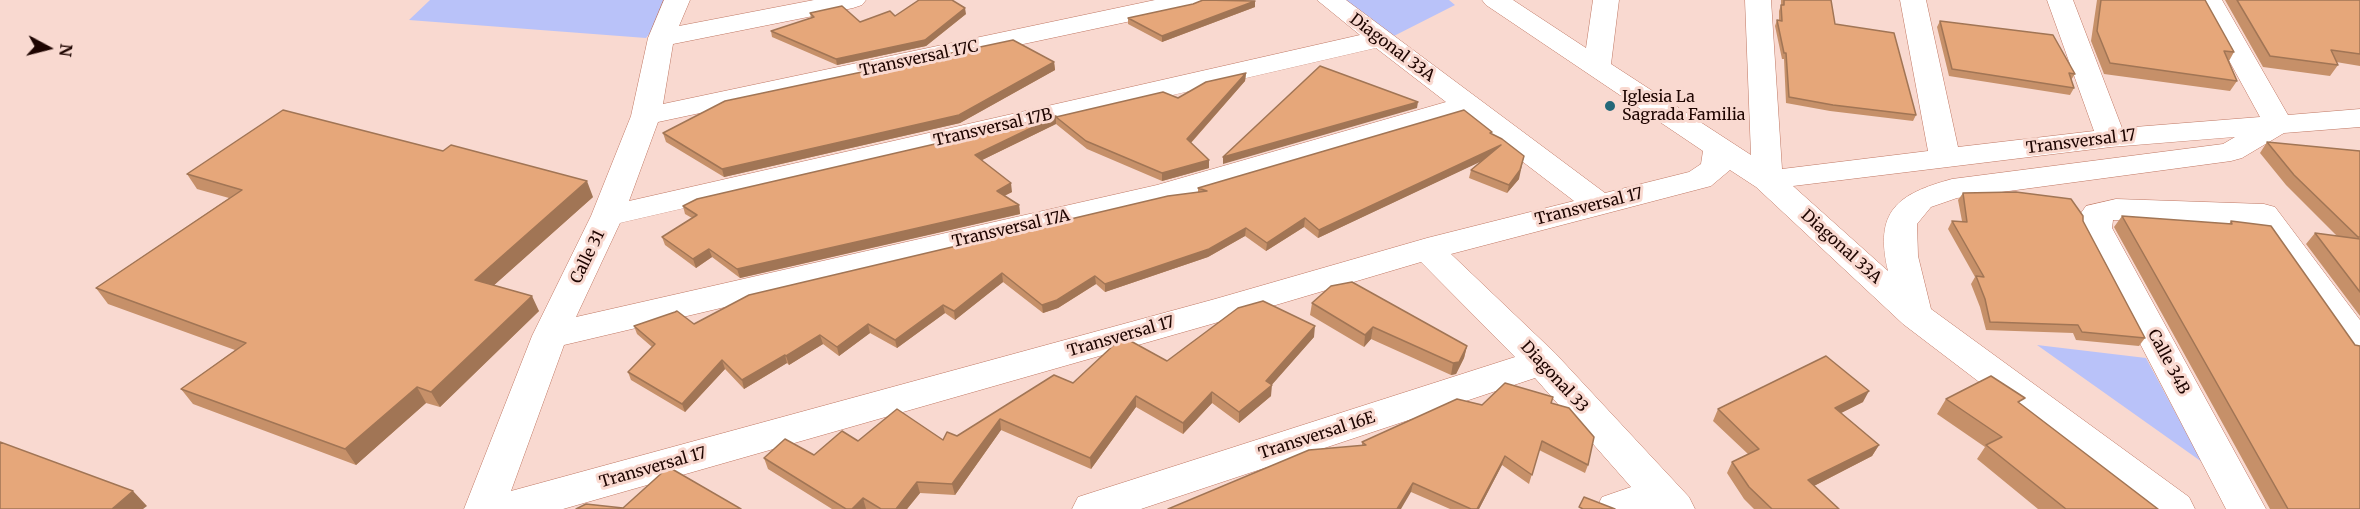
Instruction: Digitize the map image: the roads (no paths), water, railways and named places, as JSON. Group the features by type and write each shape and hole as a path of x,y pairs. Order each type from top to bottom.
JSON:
{"street":[{"name":"Calle 31","path":"484,509 550,336 607,216 646,116 662,38 677,0"},
{"path":"662,38 853,0"},
{"name":"Transversal 17C","path":"646,116 1192,0"},
{"name":"Diagonal 33A","path":"1330,0 1598,204"},
{"name":"Diagonal 33A","path":"1495,0 1767,180 1915,315 2175,509"},
{"path":"1597,67 1606,0"},
{"path":"1758,0 1767,180"},
{"path":"1913,0 1945,159"},
{"path":"2061,0 2111,138"},
{"path":"1915,315 1901,256 1902,222 1920,200 1952,189 2231,152 2278,124 2209,0"},
{"name":"Transversal 17B","path":"607,216 1379,39"},
{"name":"Transversal 17A","path":"550,336 1162,194 1468,105"},
{"name":"Transversal 17","path":"1767,180 2111,138 2360,118"},
{"name":"Transversal 17","path":"505,509 1215,311 1427,249 1700,179 1716,168 1718,148"},
{"name":"Calle 34B","path":"2246,509 2096,228 2097,213 2116,209 2264,214 2360,346"},
{"name":"Diagonal 33","path":"1427,249 1542,362 1668,501"},
{"name":"Transversal 16E","path":"1092,509 1542,362"},
{"path":"1616,509 1668,501"}],"place":[{"name":"Iglesia La Sagrada Familia","path":"1610,106"}]}
